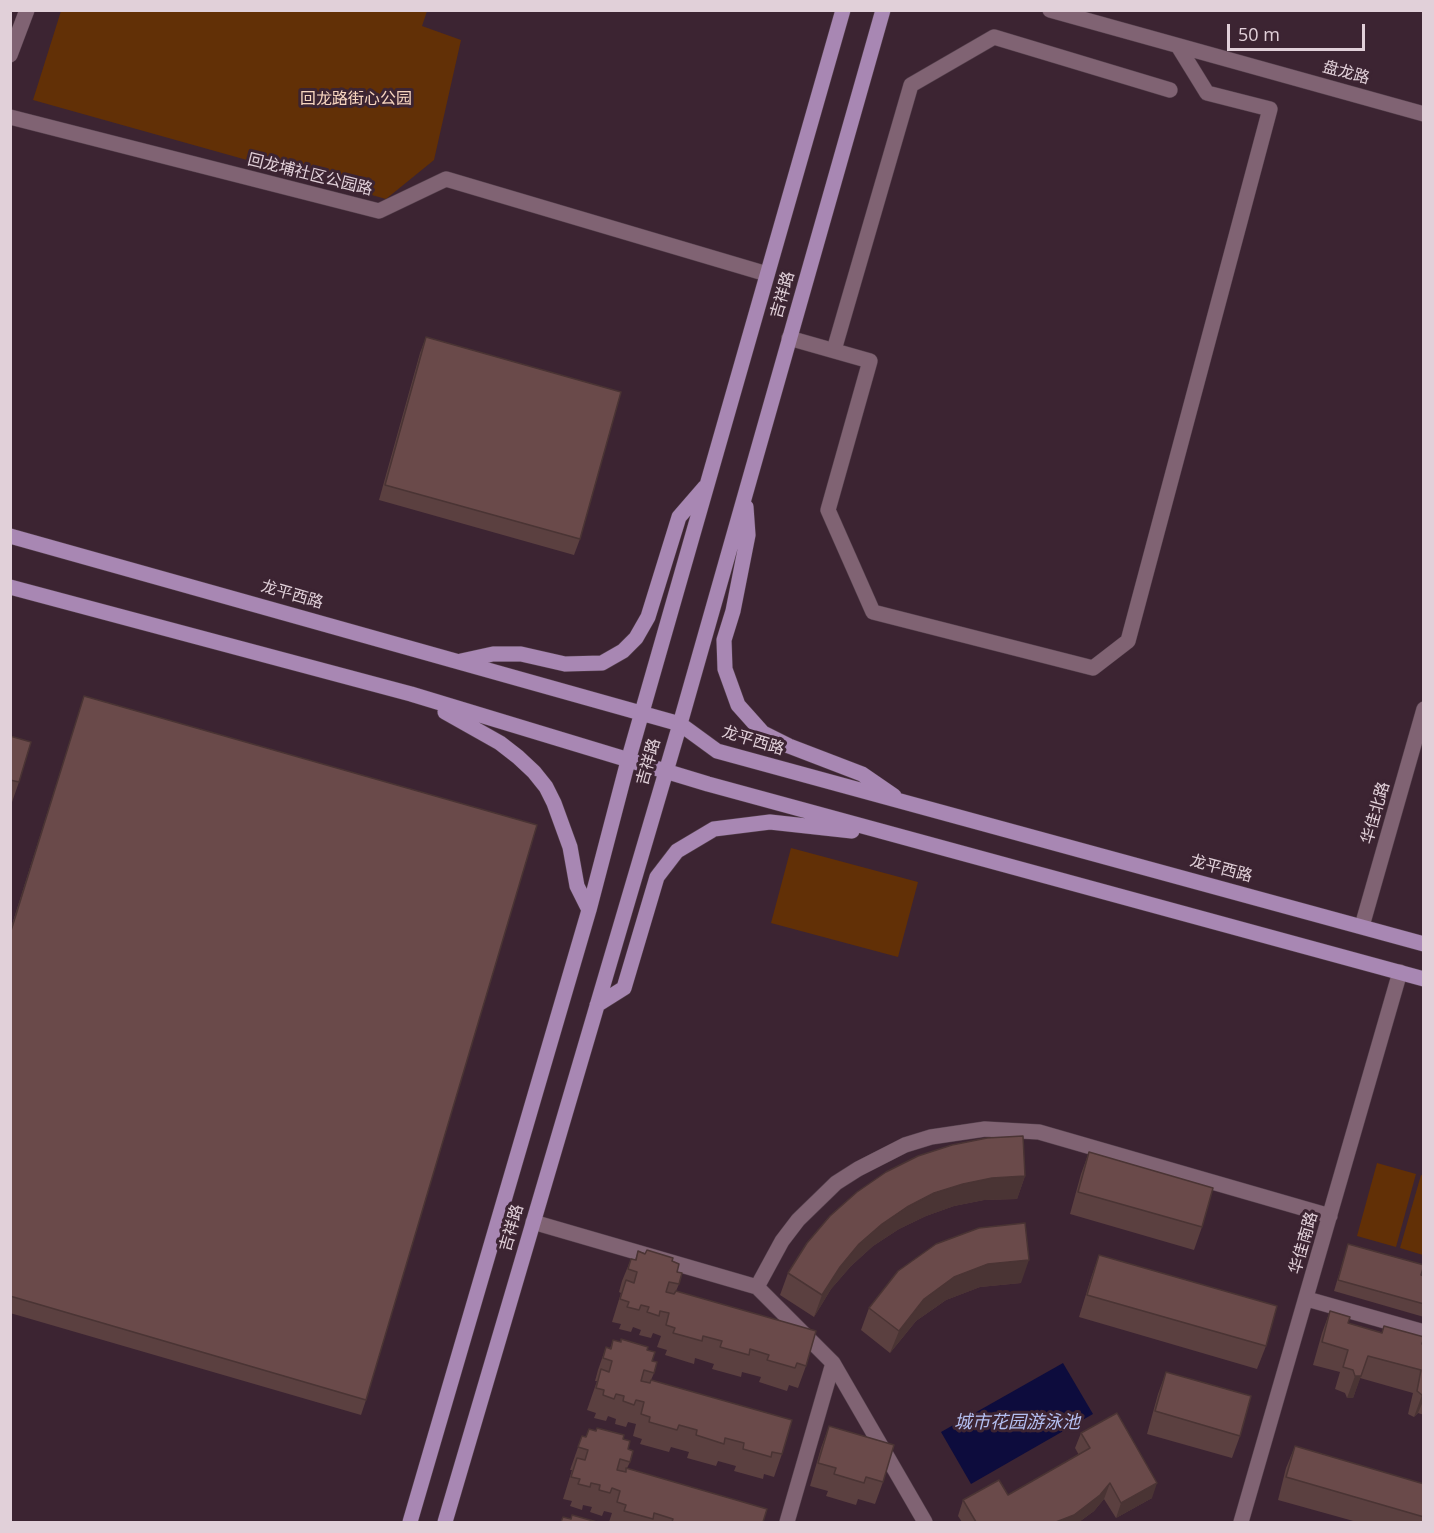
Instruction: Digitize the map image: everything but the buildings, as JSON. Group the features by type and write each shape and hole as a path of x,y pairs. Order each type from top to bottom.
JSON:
{"main road":[{"name":"吉祥路","path":"410,1522 589,910 628,761 843,10"},
{"name":"吉祥路","path":"445,1522 680,724 883,10"},
{"path":"459,661 493,654 512,654 536,656 565,664 602,663 623,651 636,638 648,616 679,518 707,485"},
{"path":"745,494 748,535 733,610 724,640 725,669 738,705 763,733 789,746 862,774 902,801"},
{"name":"龙平西路","path":"10,536 680,724 717,751 1424,944"},
{"path":"10,587 411,694 628,761 1424,979"},
{"path":"411,694 500,743 534,772 554,803 570,847 577,886 589,910"},
{"path":"597,1005 624,988 657,877 677,851 714,830 770,822 899,836"}],"street":[{"path":"10,54 27,10"},
{"name":"盘龙路","path":"1050,10 1424,114"},
{"path":"834,350 911,85 994,37 1170,90"},
{"path":"789,338 870,361 828,510 873,612 1093,668 1128,640 1269,109 1207,93 1178,46"},
{"name":"回龙埔社区公园路","path":"10,117 379,211 446,179 767,274"},
{"name":"华佳北路","path":"1362,926 1424,710"},
{"name":"华佳南路","path":"1241,1522 1400,972"},
{"path":"757,1287 788,1234 816,1201 836,1184 858,1168 905,1145 958,1131 1003,1129 1039,1132 1330,1216"},
{"path":"533,1222 757,1287 833,1363 925,1522"},
{"path":"1307,1299 1424,1332"},
{"path":"787,1522 833,1363"}],"green space":[{"name":"回龙路街心公园","path":"61,11 427,11 422,26 461,40 434,160 386,199 33,100"},
{"path":"791,848 918,882 898,957 771,923"},
{"path":"1377,1163 1416,1174 1396,1247 1357,1236"},
{"path":"1421,1175 1424,1176 1423,1255 1400,1248"}],"water":[{"name":"城市花园游泳池","path":"1063,1363 1093,1414 971,1484 941,1432"}]}
